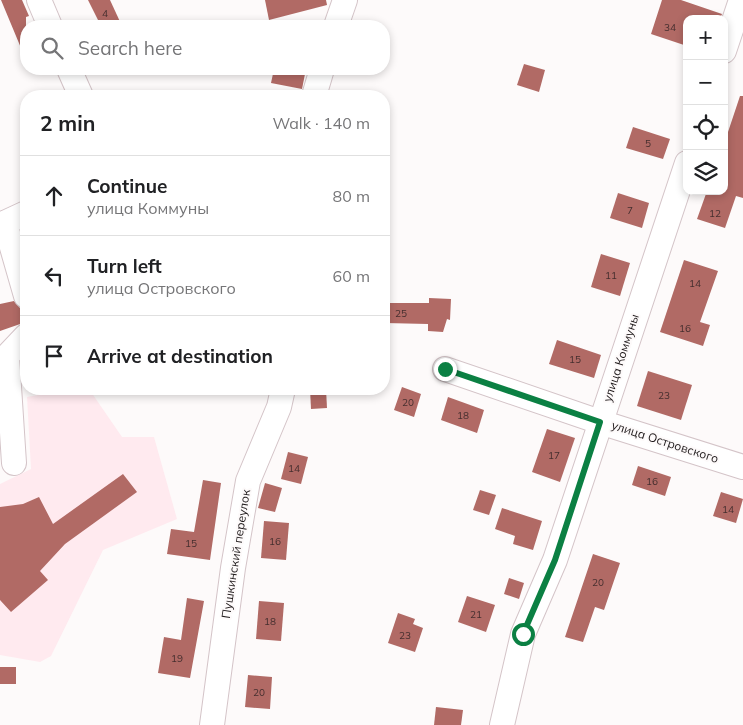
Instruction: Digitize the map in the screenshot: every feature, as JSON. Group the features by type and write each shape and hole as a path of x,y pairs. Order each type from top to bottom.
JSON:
{"street":[{"path":"39,0 47,20"},
{"path":"338,20 345,0"},
{"path":"728,39 741,0"},
{"path":"72,75 78,90"},
{"path":"316,90 320,75"},
{"name":"улица Коммуны","path":"502,725 523,634 555,560 683,175"},
{"path":"11,220 20,266"},
{"path":"14,463 7,356 20,342"},
{"name":"улица Островского","path":"445,369 600,422 743,467"},
{"name":"Пушкинский переулок","path":"212,725 232,568 248,481 279,407 282,395"}],"shaded area":[{"path":"38,395 93,395 122,437 154,437 177,519 103,550 51,656 40,662 0,655 0,484 31,469 27,397"}],"building":[{"path":"1,0 22,0 29,16 26,17 26,20 20,20 20,46"},
{"path":"88,0 110,0 119,20 98,20"},
{"path":"265,0 326,0 327,5 269,20"},
{"path":"662,0 681,0 722,14 683,15 683,45 651,34"},
{"path":"524,64 545,70 539,92 517,85"},
{"path":"273,75 305,75 302,89 271,83"},
{"path":"740,96 743,96 743,198 736,196 725,228 697,219 706,195 728,195 728,132"},
{"path":"633,127 670,139 663,159 626,148"},
{"path":"618,193 649,203 642,228 610,218"},
{"path":"601,254 630,263 620,296 591,287"},
{"path":"684,260 718,271 700,322 710,325 703,346 660,332"},
{"path":"429,298 451,299 450,320 447,319 443,332 428,331 428,324 390,323 390,303 429,303"},
{"path":"14,301 20,308 20,324 0,331 0,304"},
{"path":"557,340 601,355 594,378 549,364"},
{"path":"648,371 692,385 681,420 637,406"},
{"path":"402,387 421,394 414,417 394,410"},
{"path":"310,395 326,395 327,408 311,409"},
{"path":"448,397 484,410 477,433 441,420"},
{"path":"547,429 575,438 560,482 532,472"},
{"path":"288,452 308,457 301,484 281,479"},
{"path":"638,466 671,477 665,496 632,485"},
{"path":"123,474 137,492 65,544 40,571 48,580 11,612 0,600 0,507 23,504 39,497 53,524"},
{"path":"203,480 221,483 210,560 167,554 171,529 194,532"},
{"path":"265,483 282,488 275,512 258,508"},
{"path":"480,490 496,495 489,515 473,510"},
{"path":"721,492 743,499 736,523 713,516"},
{"path":"502,508 542,521 533,550 513,544 515,536 495,529"},
{"path":"264,521 289,523 286,560 261,558"},
{"path":"593,554 620,563 604,610 595,607 583,642 565,637"},
{"path":"509,578 524,583 519,599 504,594"},
{"path":"467,596 495,605 486,632 458,622"},
{"path":"187,598 204,601 190,678 158,673 164,637 181,640"},
{"path":"259,601 284,603 281,641 256,639"},
{"path":"398,613 415,619 413,624 423,628 415,652 388,643"},
{"path":"0,667 16,667 16,684 0,684"},
{"path":"248,675 272,677 270,709 245,707"},
{"path":"436,707 463,710 461,725 434,725"}],"route":[{"path":"445,369 600,422 555,560 523,634"}]}
